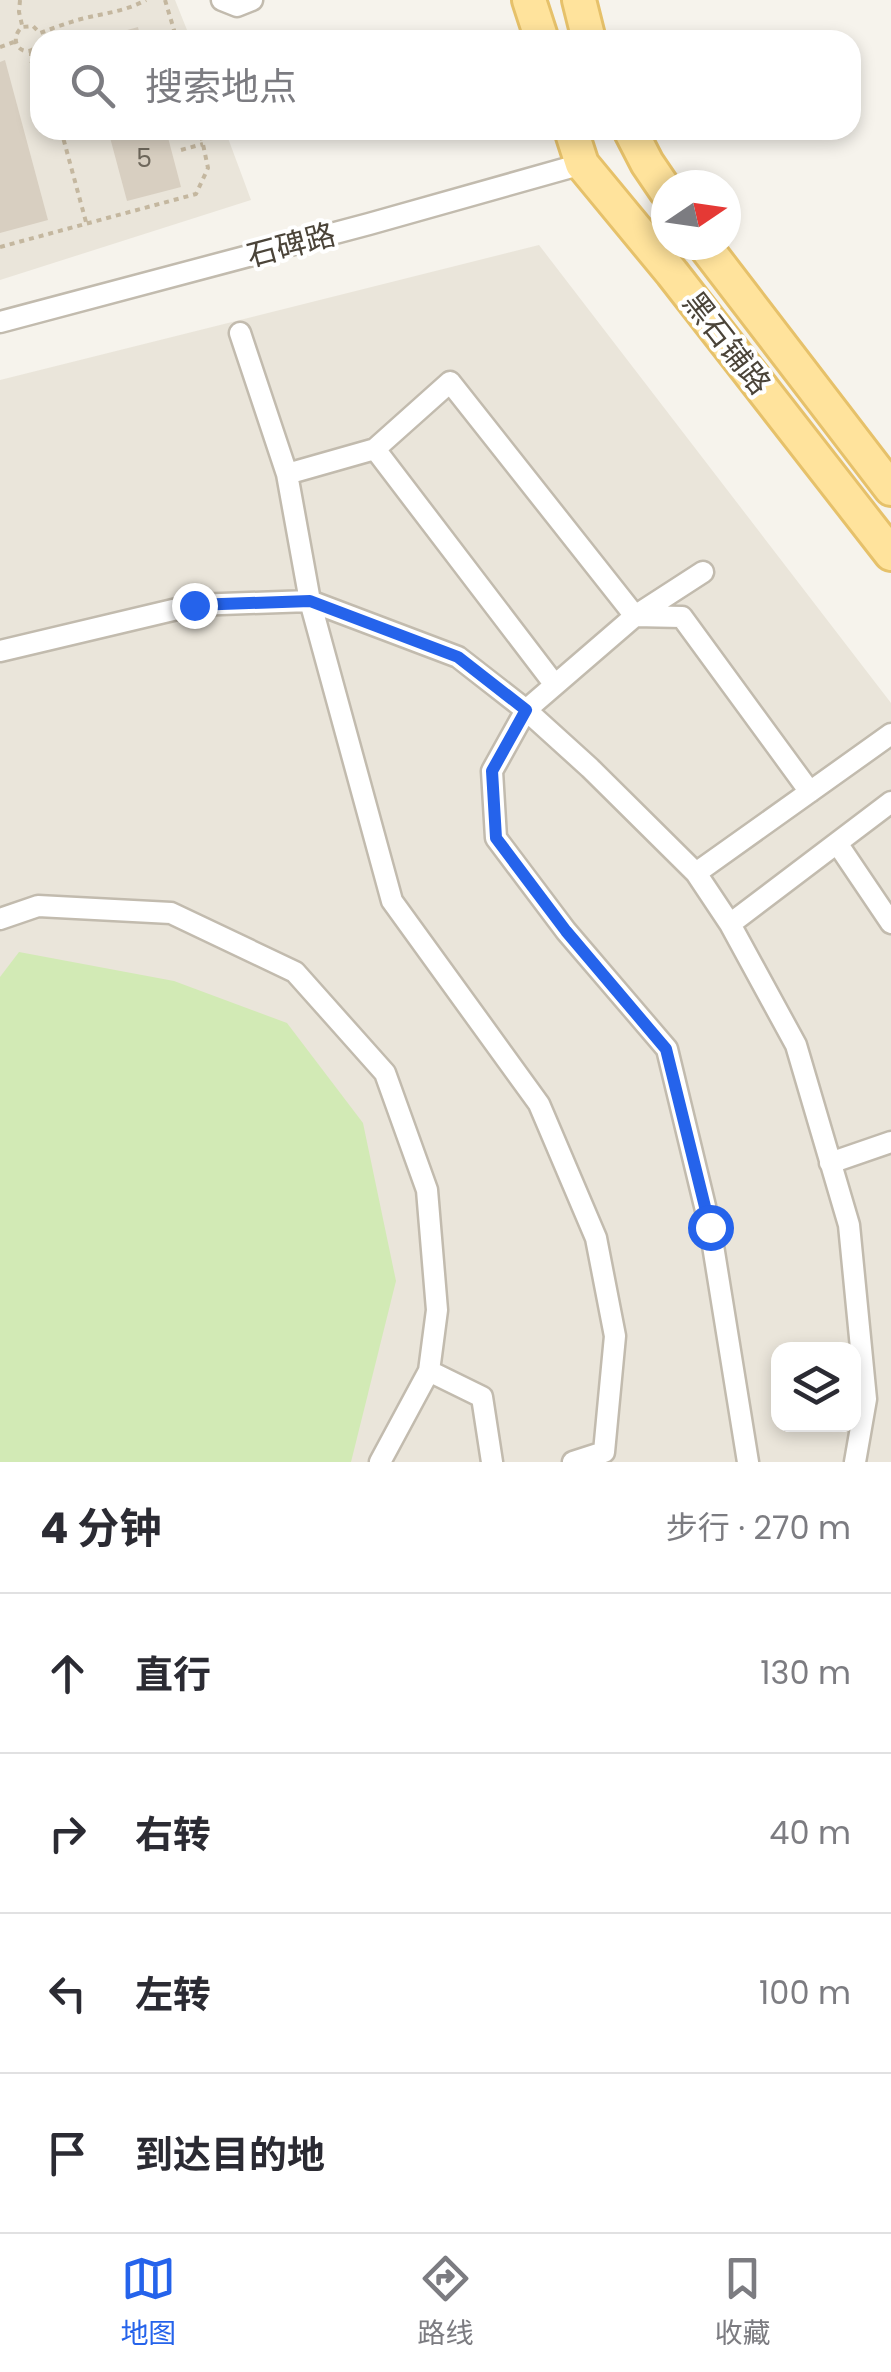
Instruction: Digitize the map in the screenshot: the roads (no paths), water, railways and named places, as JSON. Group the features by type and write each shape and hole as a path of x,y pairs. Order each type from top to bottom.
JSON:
{"main road":[{"path":"529,0 539,30"},
{"path":"580,0 588,30"},
{"name":"黑石铺路","path":"574,140 582,164 891,554"},
{"path":"635,140 652,170"},
{"name":"黑石铺路","path":"715,260 891,489"}],"street":[{"path":"222,0 237,6 252,0"},
{"name":"石碑路","path":"0,322 582,164"},
{"path":"240,333 288,474 310,601 392,901 538,1104 596,1238 615,1336 606,1432 604,1452 574,1462"},
{"path":"288,474 375,449 450,382 635,616"},
{"path":"375,449 555,685"},
{"path":"703,572 635,616 526,710 492,771 496,838 566,931 666,1049 710,1227 748,1462"},
{"path":"0,651 194,605 310,601 458,657 526,710 590,768 696,873 730,924 796,1044 849,1225 866,1399 855,1462"},
{"path":"635,616 682,617 810,792"},
{"path":"696,873 891,734"},
{"path":"730,924 891,802"},
{"path":"836,844 891,923"},
{"path":"0,919 38,906 171,913 295,972 385,1073 427,1190 437,1310 428,1371 380,1462"},
{"path":"830,1163 891,1142"},
{"path":"428,1371 482,1397 492,1462"}]}
